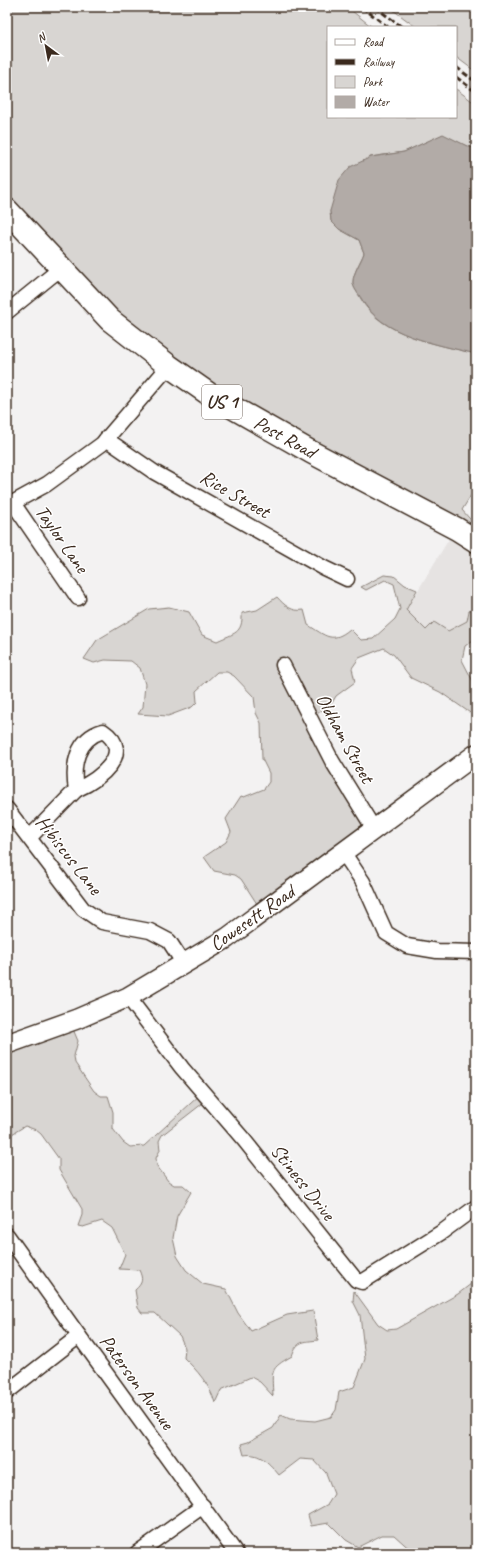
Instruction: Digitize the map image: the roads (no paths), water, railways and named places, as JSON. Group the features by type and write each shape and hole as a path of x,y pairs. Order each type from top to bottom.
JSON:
{"main road":[{"name":"Post Road","path":"7,210 110,320 169,366 209,394 311,452 457,529 476,541"},
{"name":"Cowesett Road","path":"7,1044 77,1019 128,997 227,938 476,754"}],"street":[{"path":"7,312 60,268"},
{"path":"10,505 47,484 102,444 169,366"},
{"name":"Rice Street","path":"106,439 154,472 324,568 347,579"},
{"name":"Taylor Lane","path":"10,505 78,598"},
{"name":"Oldham Street","path":"283,665 332,761 374,829"},
{"path":"30,837 76,790"},
{"name":"Hibiscus Lane","path":"7,808 83,909 102,922 150,931 169,941 184,964"},
{"path":"343,852 362,882 386,933 407,946 437,951 476,952"},
{"name":"Stiness Drive","path":"128,997 182,1068 244,1140 356,1280 362,1282 442,1232 476,1207"},
{"name":"Paterson Avenue","path":"7,1235 78,1336 236,1553"},
{"path":"7,1392 78,1336"},
{"path":"137,1553 203,1506"}],"water":[{"path":"443,134 469,147 476,148 476,354 428,342 396,330 370,311 353,284 354,275 364,253 359,240 339,229 331,221 330,211 339,180 350,167 371,157 404,152"}],"railway":[{"path":"362,7 387,26"},
{"path":"375,7 401,26"},
{"path":"457,68 476,82"},
{"path":"457,78 476,92"}]}
